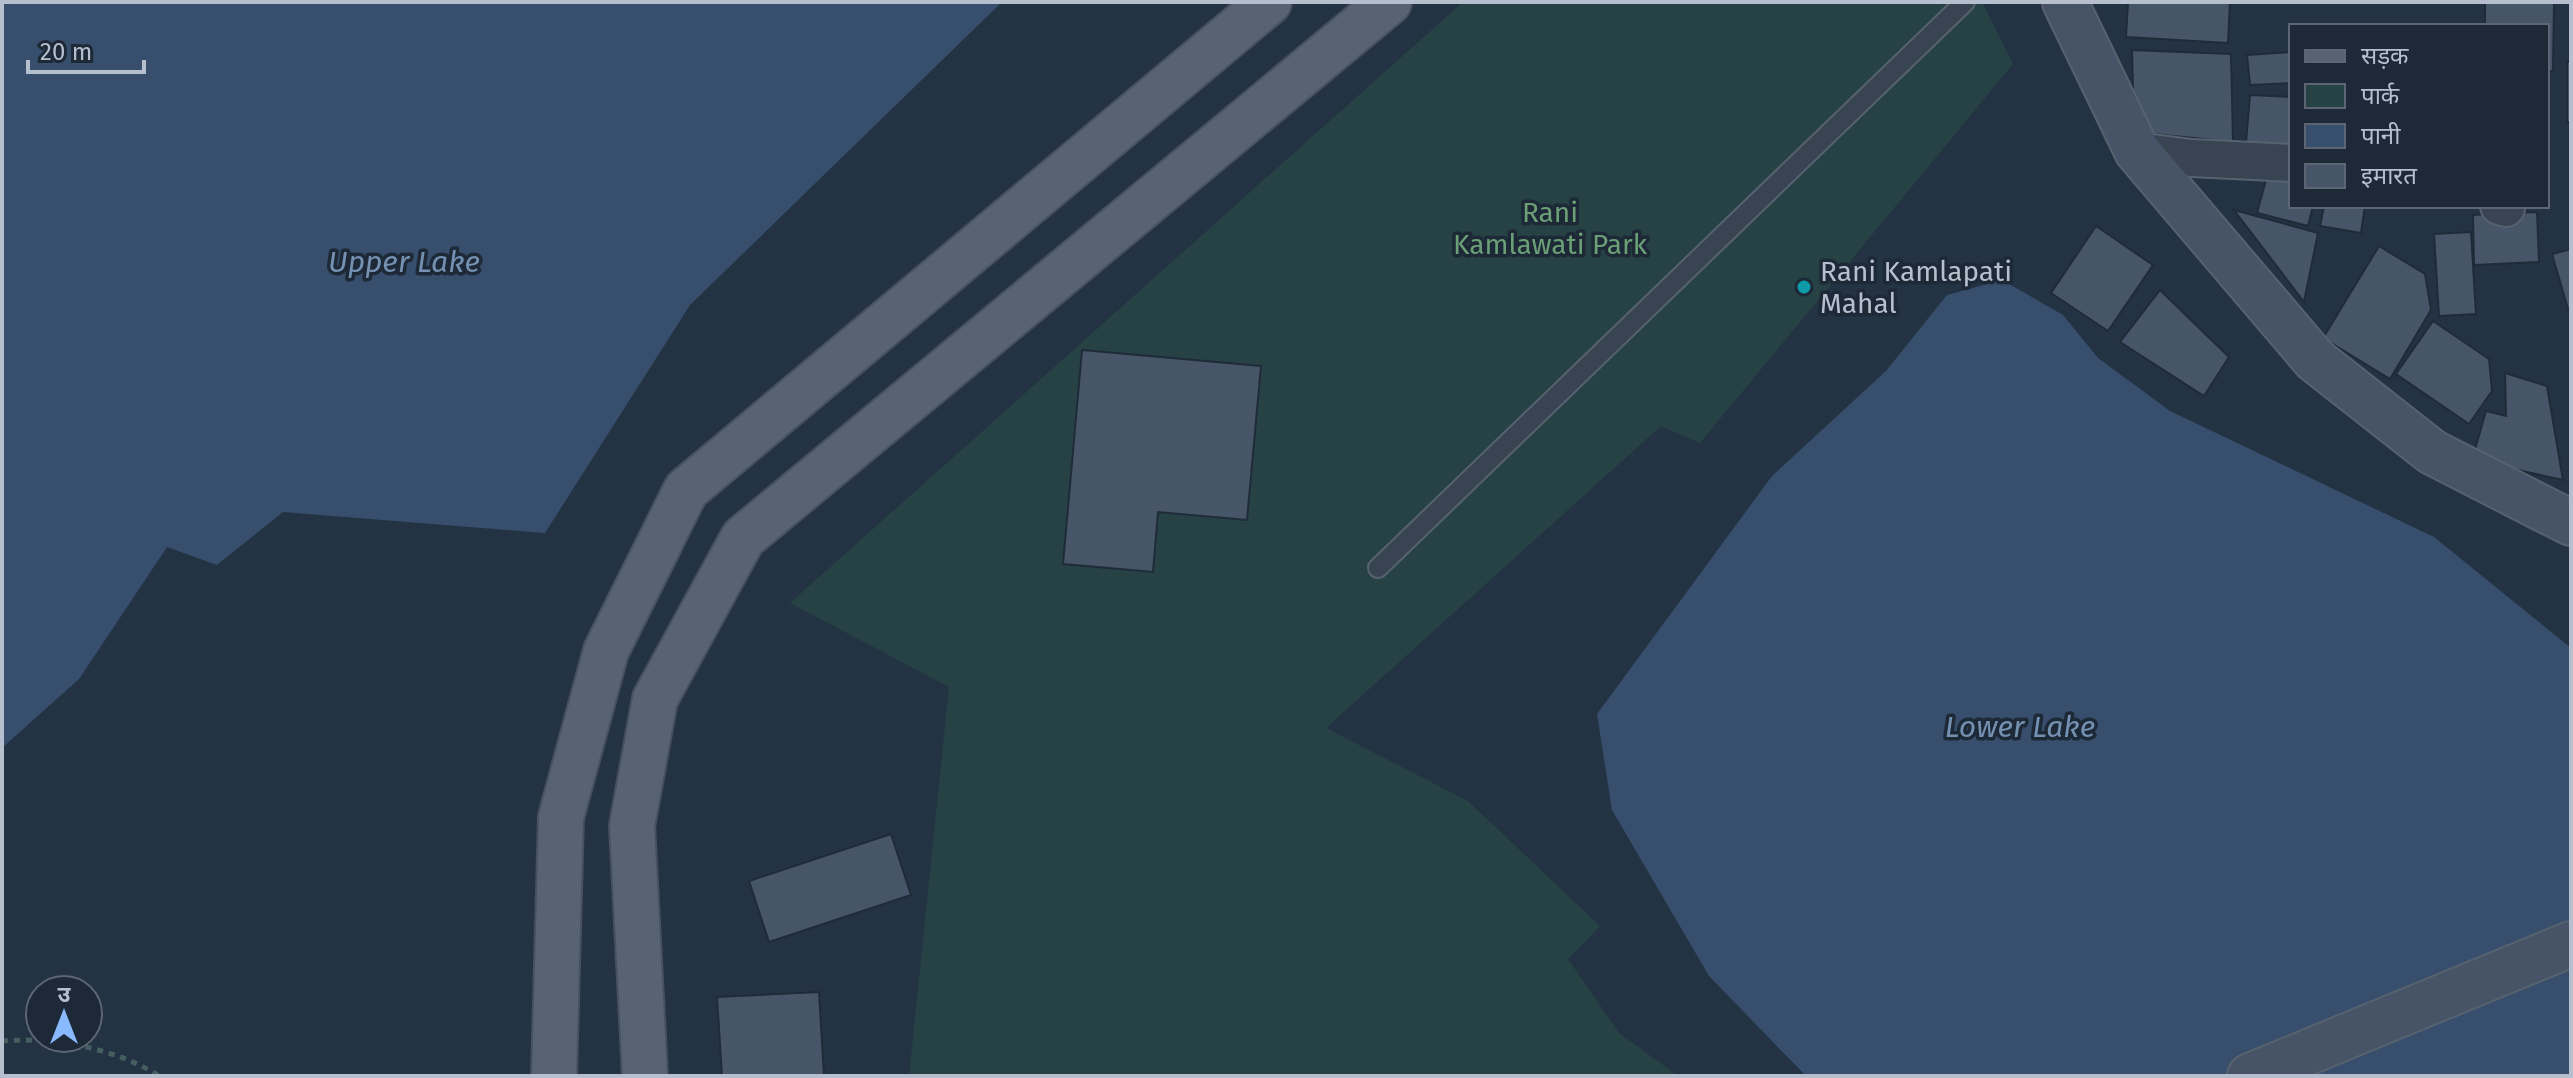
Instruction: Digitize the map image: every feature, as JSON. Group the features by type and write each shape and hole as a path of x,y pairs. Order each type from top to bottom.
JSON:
{"main road":[{"path":"554,1076 561,817 606,651 686,490 1269,2"},
{"path":"645,1076 632,826 655,699 743,538 1389,2"},
{"path":"2065,2 2137,151 2315,360 2432,452 2571,523"},
{"path":"2250,1076 2571,944"}],"street":[{"path":"2137,151 2192,158 2289,163"}],"lane":[{"path":"1378,568 1965,2"}],"path":[{"path":"2,1041 39,1038 136,1061 159,1076"}],"green space":[{"name":"Rani Kamlawati Park","path":"1463,2 1982,2 2013,64 1700,443 1661,426 1326,728 1468,801 1600,926 1568,959 1619,1033 1678,1076 909,1076 949,687 790,603"}],"water":[{"name":"Upper Lake","path":"2,2 1002,2 690,305 545,533 283,512 217,565 167,547 79,679 2,748"},
{"name":"Lower Lake","path":"2002,280 2063,315 2098,358 2170,411 2434,537 2571,648 2571,1076 1806,1076 1709,976 1612,810 1597,714 1772,476 1886,371 1947,295"}],"building":[{"path":"2128,2 2230,2 2228,43 2126,37"},
{"path":"2485,2 2554,2 2553,71 2549,71 2549,24 2485,24"},
{"path":"2132,50 2231,54 2233,142 2134,132"},
{"path":"2289,52 2289,83 2250,85 2247,55"},
{"path":"2567,62 2571,62 2571,122 2567,122"},
{"path":"2250,95 2289,97 2289,150 2246,143"},
{"path":"2269,169 2289,173 2289,208 2312,208 2308,226 2257,213"},
{"path":"2324,208 2365,208 2361,233 2320,226"},
{"path":"2234,210 2318,233 2304,302"},
{"path":"2537,212 2539,262 2474,265 2473,215"},
{"path":"2096,226 2153,265 2108,331 2051,293"},
{"path":"2471,232 2476,314 2439,316 2434,234"},
{"path":"2379,246 2425,274 2431,310 2390,379 2323,338"},
{"path":"2571,249 2571,308 2568,309 2552,254"},
{"path":"2160,290 2229,357 2204,396 2120,342"},
{"path":"2433,321 2489,359 2492,391 2469,424 2396,374"},
{"path":"1082,350 1261,366 1247,520 1158,512 1153,572 1063,564"},
{"path":"2505,373 2547,386 2563,480 2472,460 2486,411 2506,416"},
{"path":"891,834 911,895 769,942 749,881"},
{"path":"819,992 824,1076 722,1076 717,997"}],"place":[{"name":"Rani Kamlapati Mahal","path":"1804,287"}]}
